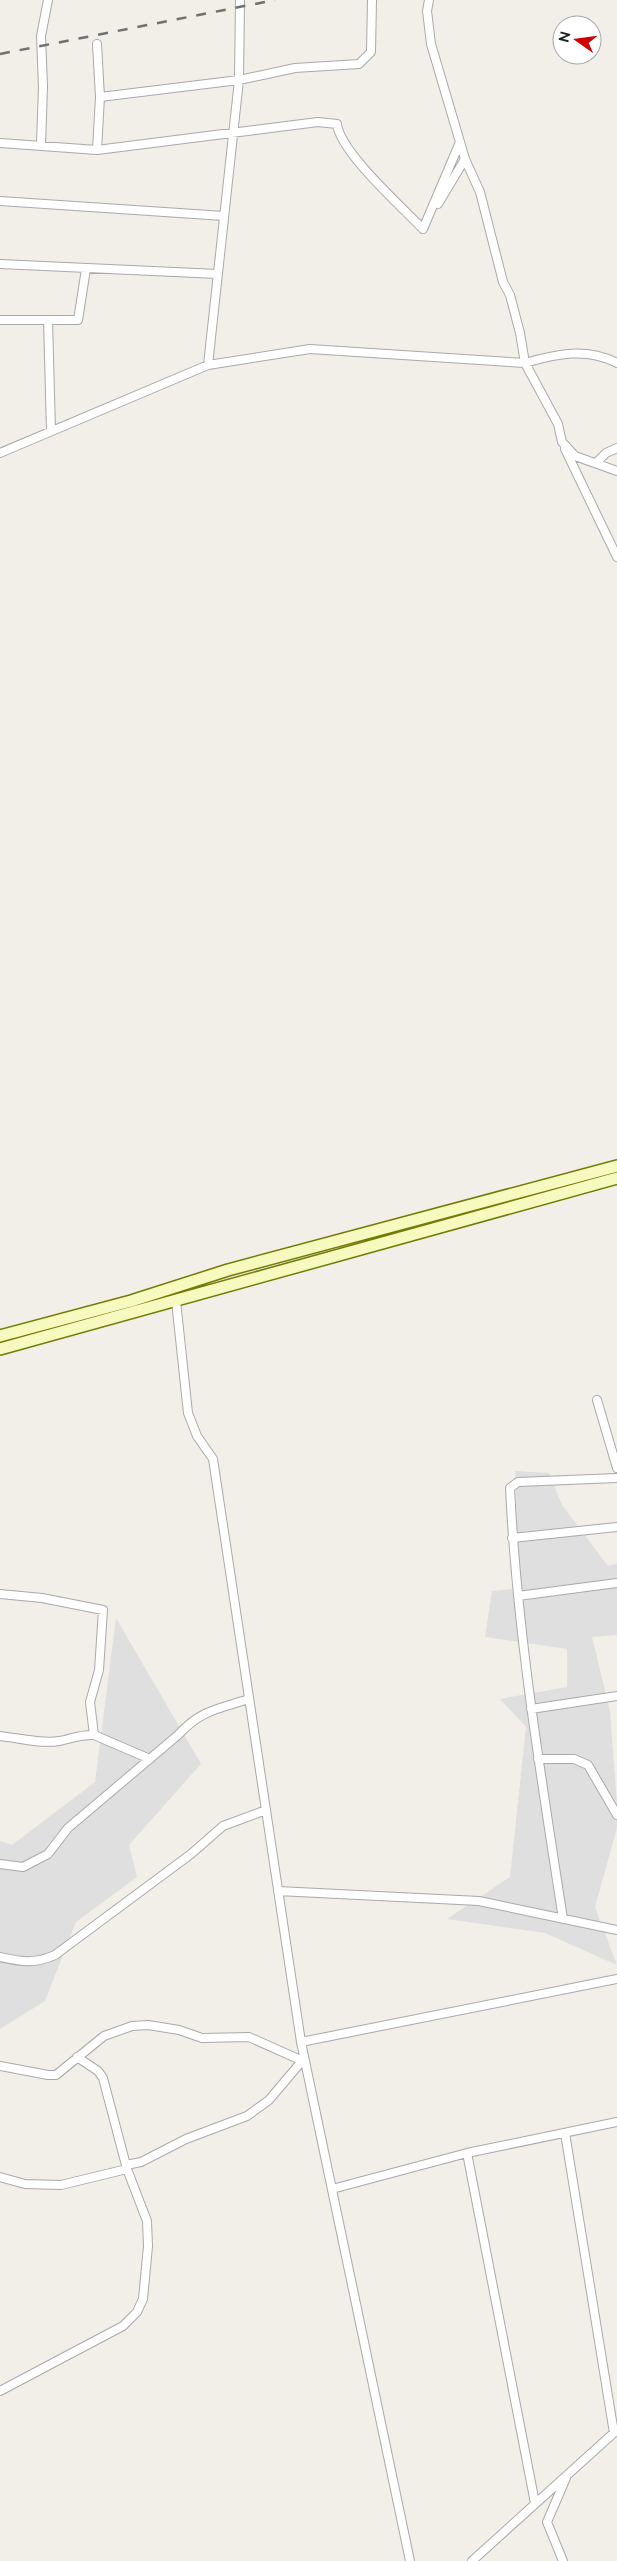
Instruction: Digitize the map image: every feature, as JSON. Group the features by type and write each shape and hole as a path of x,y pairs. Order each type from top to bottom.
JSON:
{"main road":[{"path":"0,1336 131,1301 228,1270 617,1166"},
{"path":"0,1349 409,1234 617,1178"}],"street":[{"path":"41,145 43,87 41,36 48,0"},
{"path":"208,365 239,80 240,0"},
{"path":"100,97 239,80 295,68 351,66 364,61 370,52 372,0"},
{"path":"429,0 427,11 432,44 465,159 480,192 503,282 510,294 525,363 558,424 562,442 617,557"},
{"path":"97,44 100,97 97,150"},
{"path":"0,143 97,150 318,122 337,124 337,130 349,149 423,229"},
{"path":"423,229 460,142"},
{"path":"423,229 465,159"},
{"path":"0,201 224,216"},
{"path":"0,264 218,274"},
{"path":"0,320 78,320 86,268"},
{"path":"48,320 51,430"},
{"path":"0,453 208,365 310,349 525,363 555,354 596,354 617,363"},
{"path":"562,442 575,456 617,471"},
{"path":"596,463 606,453 617,448"},
{"path":"176,1301 188,1413 197,1436 213,1459 304,2062 410,2561"},
{"path":"597,1400 617,1468"},
{"path":"563,1918 531,1708 512,1538 510,1488 512,1484 518,1482 617,1478"},
{"path":"512,1538 617,1527"},
{"path":"518,1596 617,1583"},
{"path":"0,1594 42,1598 103,1610 99,1670 90,1702 94,1735"},
{"path":"531,1708 617,1696"},
{"path":"0,1864 23,1867 48,1854 68,1828 202,1713 249,1699"},
{"path":"0,1736 60,1741 84,1734 94,1735 150,1759"},
{"path":"538,1759 574,1758 588,1765 617,1815"},
{"path":"0,1957 33,1962 42,1961 55,1955 191,1854 223,1826 237,1819 266,1810"},
{"path":"278,1891 479,1901 617,1930"},
{"path":"301,2042 617,1979"},
{"path":"0,2066 48,2075 56,2074 104,2036 132,2026 148,2025 179,2030 202,2038 249,2037 304,2062"},
{"path":"0,2391 123,2326 138,2312 143,2299 148,2246 147,2221 127,2167 103,2078 98,2070 77,2057"},
{"path":"0,2176 25,2184 62,2185 141,2162 186,2139 247,2116 268,2100 304,2062"},
{"path":"332,2189 467,2153 617,2122"},
{"path":"472,2561 615,2432 566,2133"},
{"path":"467,2153 535,2503"},
{"path":"563,2561 547,2522 568,2474"}],"shaded area":[{"path":"515,1471 549,1473 562,1505 608,1566 617,1563 617,1635 592,1637 610,1711 617,1804 617,1828 595,1907 617,1965 545,1933 447,1919 510,1877 526,1727 500,1699 567,1687 567,1649 485,1637 492,1591 519,1588"},
{"path":"116,1618 201,1764 129,1845 137,1877 76,1922 45,2001 0,2029 0,1841 12,1845 95,1782"}],"railway":[{"path":"0,54 275,0"}]}
